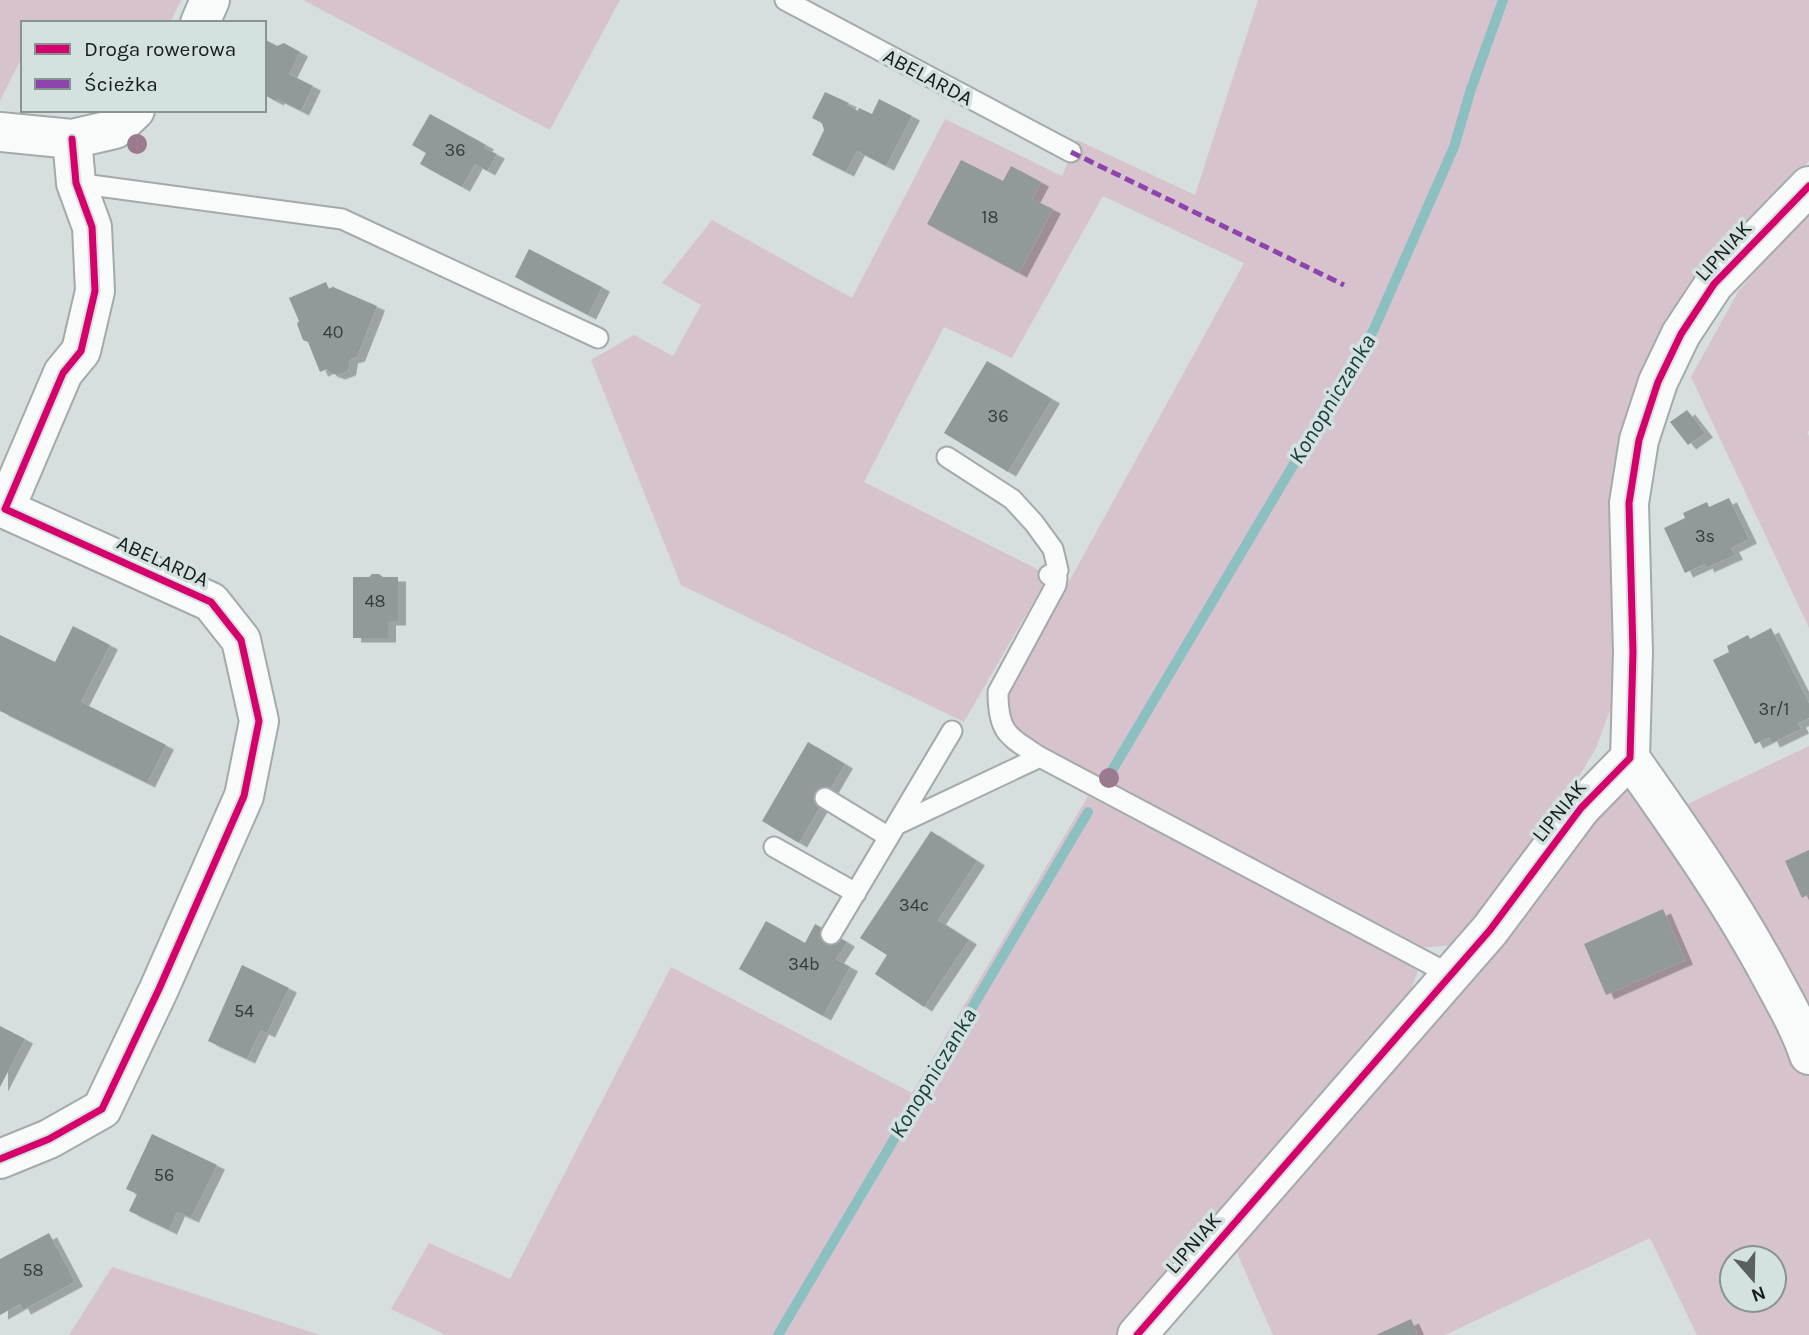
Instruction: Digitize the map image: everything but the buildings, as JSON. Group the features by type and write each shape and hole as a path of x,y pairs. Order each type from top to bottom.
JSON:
{"street":[{"path":"201,21 210,0"},
{"path":"0,132 72,139 115,129 133,112"},
{"name":"ABELARDA","path":"0,1159 49,1139 102,1109 159,989 244,796 259,721 241,640 211,602 5,509 63,373 81,351 92,303 92,227 76,183 72,139"},
{"name":"LIPNIAK","path":"1137,1335 1490,930 1581,808 1630,758 1633,652 1629,503 1640,440 1658,382 1681,334 1714,284 1809,186"},
{"path":"1630,758 1698,855 1758,952 1802,1033 1809,1055"}],"lane":[{"name":"ABELARDA","path":"785,0 1071,152"},
{"path":"76,183 342,219 598,338"},
{"path":"947,457 1012,499 1053,549 1058,570 1049,575 1057,579 1056,585 998,692 998,712 1006,734 1040,757 1451,975"},
{"path":"831,933 952,731"},
{"path":"893,831 1040,757"},
{"path":"825,798 893,831"},
{"path":"774,847 856,893"}],"shaded area":[{"path":"0,0 181,0 171,21 21,21 21,59 0,101"},
{"path":"303,0 620,0 550,130"},
{"path":"1258,0 1809,0 1809,161 1701,279 1612,508 1613,702 1596,748 1550,826 1454,945 1419,948 1050,752 1012,724 1004,700 1244,263 1103,196 1012,358 944,327 864,482 1049,575 964,722 681,585 591,360 634,335 673,356 701,305 662,283 712,220 852,298 945,119 1062,176 1077,140 1195,195"},
{"path":"1809,212 1809,628 1691,377 1739,290"},
{"path":"1809,746 1809,1335 1697,1335 1650,1238 1445,1335 1273,1335 1230,1237 1630,758 1671,812"},
{"path":"1088,796 1411,960 1418,971 1407,1000 1121,1335 446,1335 391,1309 429,1243 510,1279 671,967 912,1093"},
{"path":"112,1267 320,1335 69,1335"}],"waterway":[{"name":"Konopniczanka","path":"1110,774 1374,329 1454,147 1471,89 1503,0"},
{"name":"Konopniczanka","path":"778,1335 1088,812"}],"marked path":[{"path":"1071,152 1344,285"}],"cycle path":[{"path":"0,1159 49,1139 102,1109 159,989 244,796 259,721 241,640 211,602 5,509 63,373 81,351 95,291 92,227 76,183 72,139"},
{"path":"1137,1335 1490,930 1581,808 1630,758 1633,652 1629,503 1639,440 1658,382 1681,334 1714,284 1809,186"}]}
